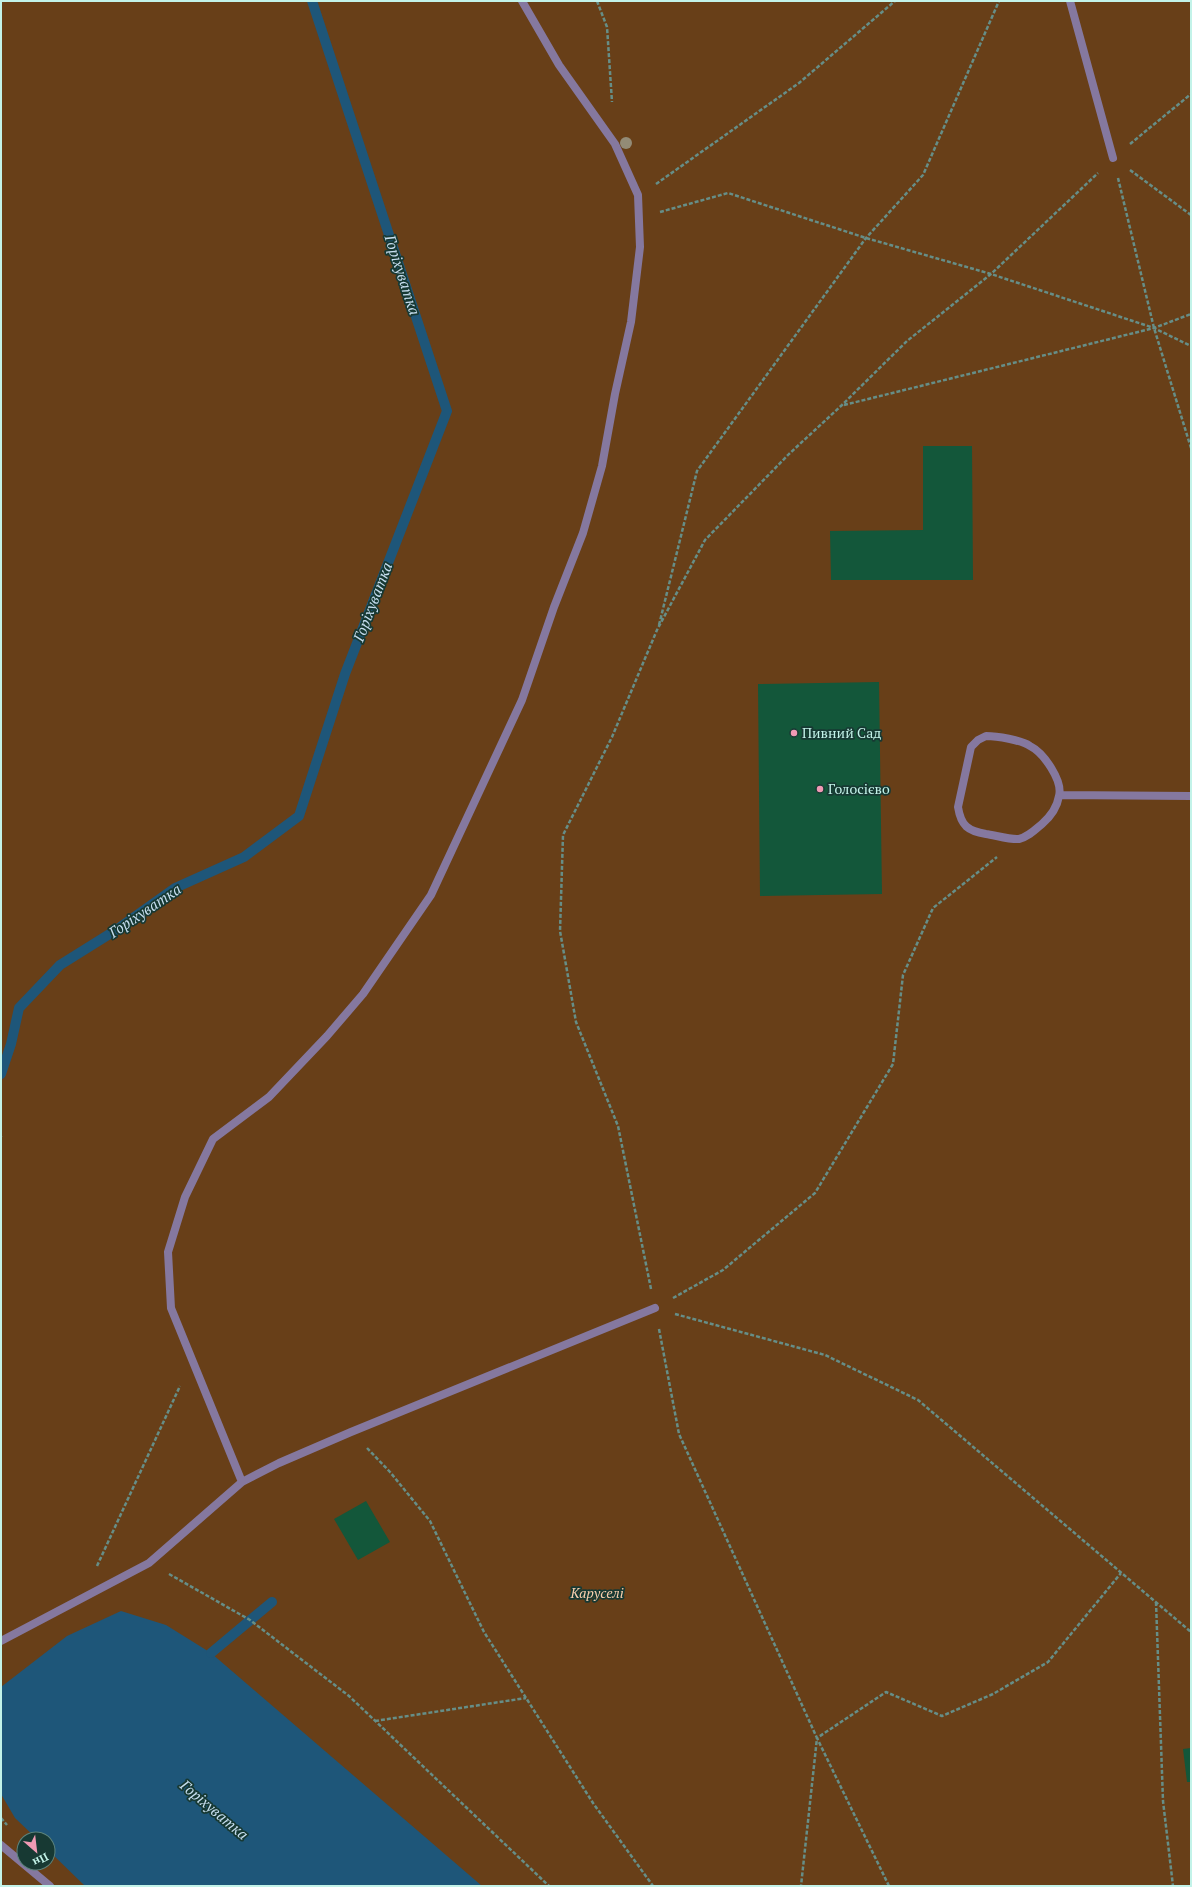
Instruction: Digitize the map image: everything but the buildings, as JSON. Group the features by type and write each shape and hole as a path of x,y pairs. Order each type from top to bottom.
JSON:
{"street":[{"path":"242,1482 171,1308 168,1252 185,1197 213,1140 269,1097 327,1036 363,994 431,895 522,700 554,607 583,533 602,466 615,394 631,322 640,247 638,195 615,144 559,64 522,1"},
{"path":"1070,1 1114,158"},
{"path":"986,736 994,736 1030,745 1044,757 1056,775 1060,795 1052,815 1033,833 1018,839 972,831 964,825 958,807 971,747 978,740 986,736"},
{"path":"1060,795 1191,796"},
{"path":"1,1642 149,1563 242,1482 279,1463 351,1432 655,1308"},
{"path":"1,1845 50,1886"}],"path":[{"path":"597,1 607,27 612,105"},
{"path":"638,195 665,179 799,83 895,1"},
{"path":"657,630 697,471 866,238 923,174 999,1"},
{"path":"889,1886 817,1738 679,1434 618,1126 576,1022 560,931 563,835 612,737 657,630 704,540 789,454 842,405 907,341 991,274 1114,158 1191,94"},
{"path":"1114,158 1191,215"},
{"path":"1114,158 1154,328 1191,448"},
{"path":"639,218 728,192 866,238 991,274 1154,328 1191,346"},
{"path":"842,405 1154,328 1191,314"},
{"path":"655,1308 723,1270 815,1193 892,1064 903,975 933,908 984,869 1018,839"},
{"path":"655,1308 825,1355 918,1400 1191,1632"},
{"path":"82,1598 192,1358"},
{"path":"351,1432 390,1472 430,1521 484,1632 593,1802 653,1886"},
{"path":"149,1563 250,1620 349,1696 549,1886"},
{"path":"817,1738 886,1692 942,1716 993,1694 1048,1662 1121,1573"},
{"path":"1156,1602 1163,1801 1172,1886"},
{"path":"375,1721 526,1698"},
{"path":"801,1886 817,1738"}],"green space":[{"name":"Каруселі","path":"1,1 1191,1 1191,1886 1,1886"}],"water":[{"path":"121,1611 166,1625 211,1653 482,1886 85,1886 56,1858 56,1831 29,1831 15,1818 1,1794 1,1687 67,1636"}],"waterway":[{"name":"Горіхуватка","path":"1,1074 11,1044 19,1008 60,965 116,930 175,888 244,857 299,816 345,674 447,411 312,1"},
{"path":"211,1653 272,1602"}],"place":[{"name":"Пивний Сад","path":"794,733"},
{"name":"Голосієво","path":"820,789"}]}
